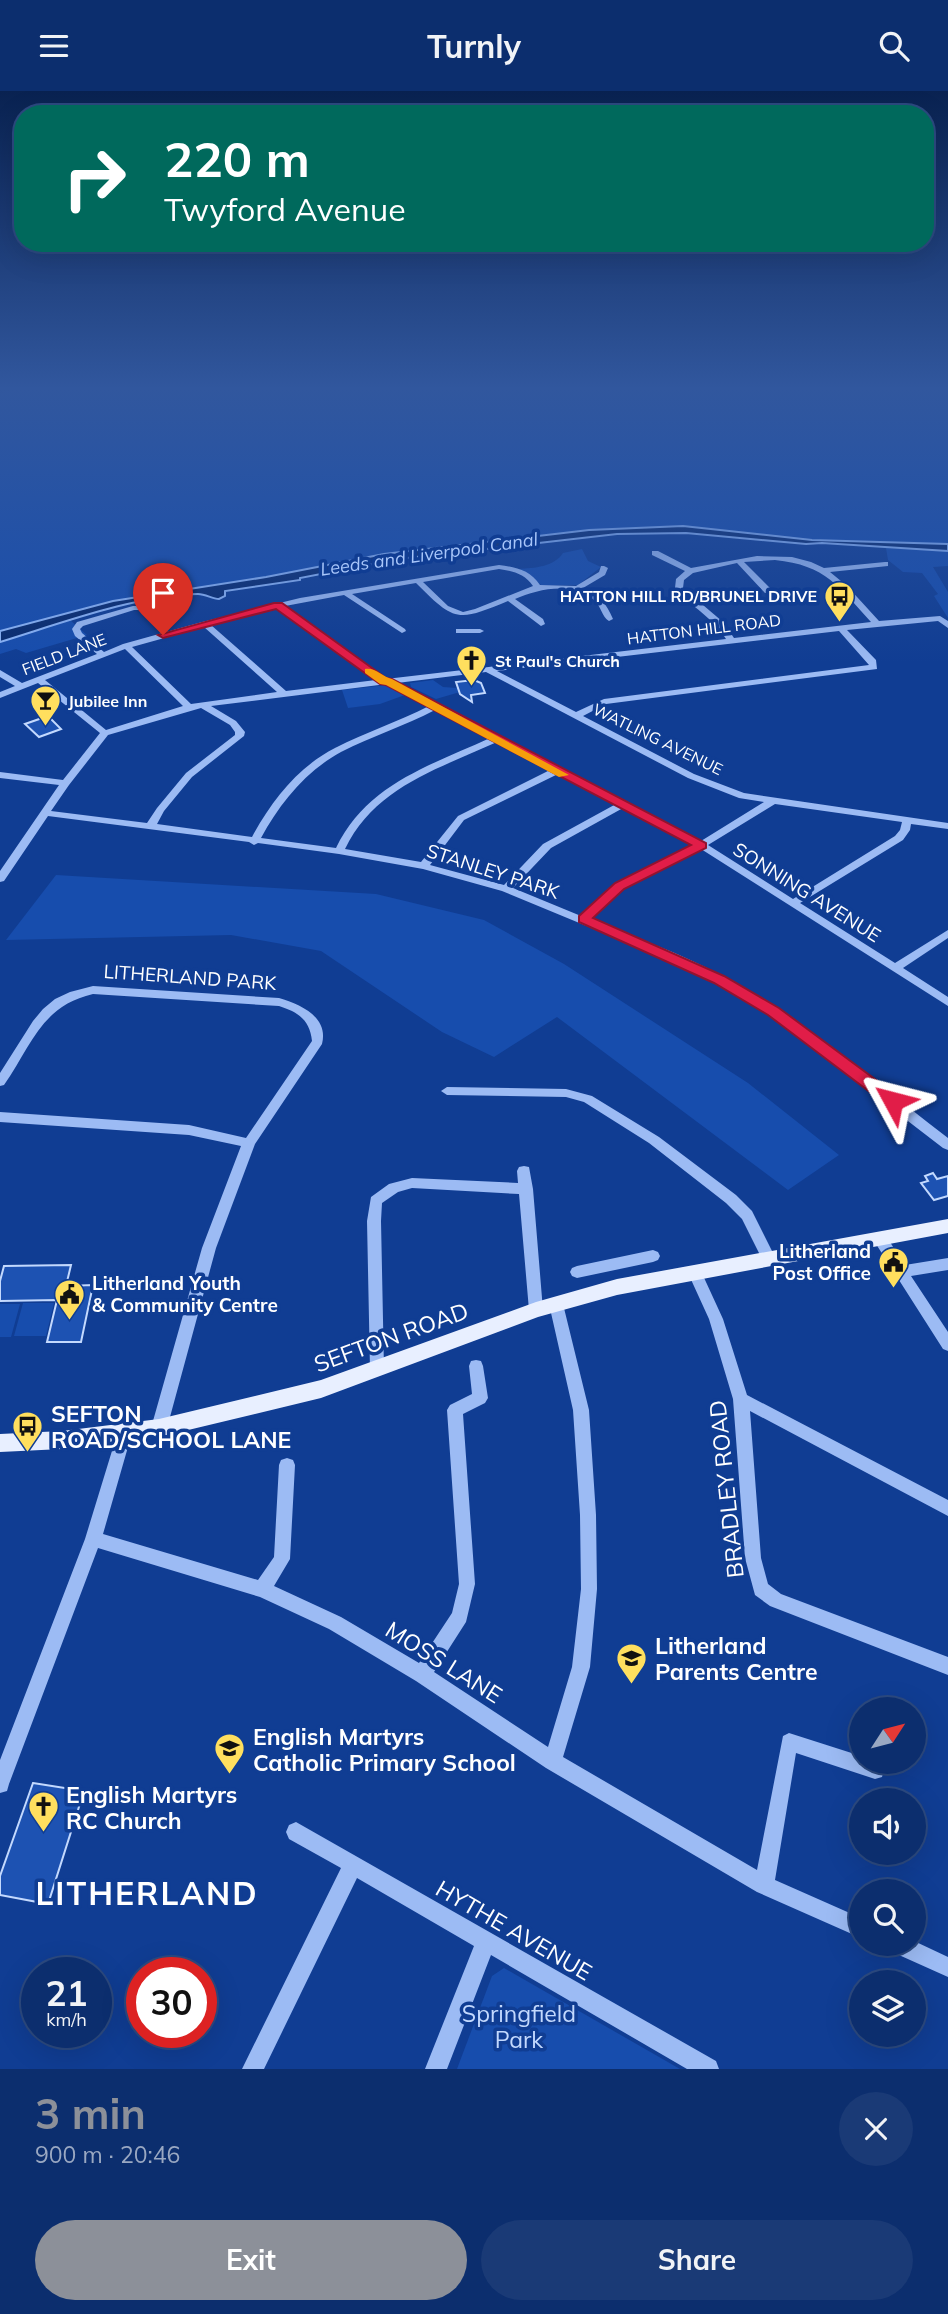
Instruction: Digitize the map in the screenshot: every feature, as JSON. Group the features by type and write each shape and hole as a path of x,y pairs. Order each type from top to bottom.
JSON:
{"main road":[{"name":"SEFTON ROAD","path":"0,1443 124,1433 159,1427 321,1388 536,1310 617,1287 948,1226"}],"street":[{"path":"655,553 690,571"},
{"path":"732,642 716,617 687,598 679,588 680,579 690,571 740,562 790,560 824,571 886,564"},
{"path":"740,562 768,591"},
{"name":"FIELD LANE","path":"0,695 126,646 278,605 499,567 509,568 533,579 537,587"},
{"path":"418,581 445,608 463,614 537,587 579,587 602,573 604,568"},
{"path":"824,571 877,624"},
{"path":"579,587 596,599 609,619"},
{"path":"347,594 402,631"},
{"path":"510,599 546,625 529,626"},
{"name":"SONNING AVENUE","path":"278,605 386,682 701,845 948,1002"},
{"path":"102,655 79,634 76,629 80,624 133,608 165,608"},
{"path":"463,614 470,629"},
{"name":"HATTON HILL ROAD","path":"105,733 201,704 877,624 940,618 948,626"},
{"path":"205,624 284,694"},
{"path":"576,716 604,702 874,667 873,662 842,629"},
{"path":"459,631 480,631"},
{"path":"126,646 189,707"},
{"name":"WATLING AVENUE","path":"488,670 691,776 741,796 948,826"},
{"path":"0,673 20,686"},
{"path":"0,879 65,783 105,733 38,679"},
{"path":"150,827 160,810 189,775 239,736 240,732 233,723 201,704"},
{"path":"254,842 273,807 314,766 334,752 434,706"},
{"path":"339,851 352,826 367,809 391,790 423,772 496,739"},
{"path":"424,866 461,818 556,771"},
{"path":"0,775 65,783"},
{"path":"584,919 620,886 701,845 773,801"},
{"path":"506,889 547,846 622,805"},
{"name":"STANLEY PARK","path":"47,813 339,851 424,866 506,889 685,962 774,1012 948,1145"},
{"path":"792,904 899,838 908,821"},
{"path":"895,968 948,933"},
{"name":"LITHERLAND PARK","path":"0,1082 16,1061 43,1013 57,1001 78,992 93,990 279,1002 296,1006 308,1015 318,1028 318,1041 249,1143 209,1248 159,1427"},
{"path":"447,1091 566,1093 588,1099 654,1140 731,1199 747,1215 769,1259"},
{"path":"0,1117 190,1130 249,1143"},
{"path":"524,1171 536,1310"},
{"path":"377,1369 374,1221 376,1201 394,1188 412,1183 526,1189"},
{"path":"881,1240 948,1345"},
{"path":"577,1272 653,1256"},
{"path":"900,1272 948,1264"},
{"path":"608,1265 617,1287"},
{"name":"BRADLEY ROAD","path":"695,1273 716,1319 741,1399 753,1558 761,1589 776,1600 948,1666"},
{"path":"553,1761 581,1667 589,1589 588,1515 581,1410 556,1304"},
{"path":"422,1675 460,1616 467,1584 455,1411 480,1398 476,1366"},
{"path":"741,1399 948,1508"},
{"path":"0,1784 6,1743 93,1539 124,1433"},
{"path":"262,1588 282,1559 287,1465"},
{"name":"MOSS LANE","path":"93,1539 262,1588 335,1623 422,1675 553,1761 764,1885 849,1923"},
{"path":"764,1885 789,1742 849,1761"},
{"name":"HYTHE AVENUE","path":"296,1832 708,2069"},
{"path":"253,2069 352,1866"},
{"path":"436,2069 486,1942"},
{"path":"924,1956 948,1967"}],"green space":[{"path":"0,478 948,478 948,547 636,530 416,553 128,601 0,636"},
{"path":"886,548 948,551 948,566 933,567 948,592 948,618 934,596 938,594 922,573 903,572 888,560"},
{"path":"582,549 588,561 601,567 578,585 541,585 519,569 543,566 563,553"},
{"path":"70,620 87,635 26,653 16,649 0,654 0,642"},
{"path":"433,680 443,687 457,688 460,692 436,699 411,687 410,683"},
{"path":"387,685 405,695 380,704 348,708 342,690"},
{"path":"56,875 376,894 484,920 564,964 748,1083 839,1155 788,1190 557,1017 494,1057 442,1032 321,951 231,935 6,940"},
{"path":"23,1303 54,1303 46,1336 14,1336"},
{"path":"0,1304 20,1304 11,1337 0,1337"},
{"name":"Springfield Park","path":"504,1968 680,2069 457,2069 492,1976"}],"water":[{"name":"Leeds and Liverpool Canal","path":"683,526 812,540 948,544 948,551 806,544 686,533 617,534 398,559 300,580 225,591 225,596 219,599 198,594 149,599 0,642 0,631 113,601 266,577 384,554 589,530"}],"building":[{"name":"St Paul's Church","path":"474,680 481,683 485,693 471,695 472,702 460,694 456,682"},
{"name":"Jubilee Inn","path":"48,716 61,729 39,737 25,724"},
{"path":"933,1173 937,1179 948,1176 948,1196 934,1200 921,1183 928,1181 925,1176"},
{"name":"Litherland Youth & Community Centre","path":"71,1265 66,1286 93,1285 81,1342 47,1342 57,1300 0,1301 0,1281 4,1266"},
{"name":"English Martyrs RC Church","path":"33,1783 84,1791 48,1904 0,1895 0,1876"}],"slow traffic":[{"path":"369,671 384,682 563,775"}],"place":[{"name":"HATTON HILL RD/BRUNEL DRIVE","path":"840,623"},
{"name":"St Paul's Church","path":"472,688"},
{"name":"Jubilee Inn","path":"45,728"},
{"name":"Litherland Post Office","path":"894,1289"},
{"name":"Litherland Youth & Community Centre","path":"69,1321"},
{"name":"SEFTON ROAD/SCHOOL LANE","path":"28,1453"},
{"name":"Litherland Parents Centre","path":"632,1685"},
{"name":"English Martyrs Catholic Primary School","path":"230,1776"},
{"name":"English Martyrs RC Church","path":"43,1834"}],"district":[{"name":"LITHERLAND","path":"147,1893"}],"route":[{"path":"163,635 278,605 384,682 701,845 620,886 584,919 719,979 774,1012 893,1101"}]}
